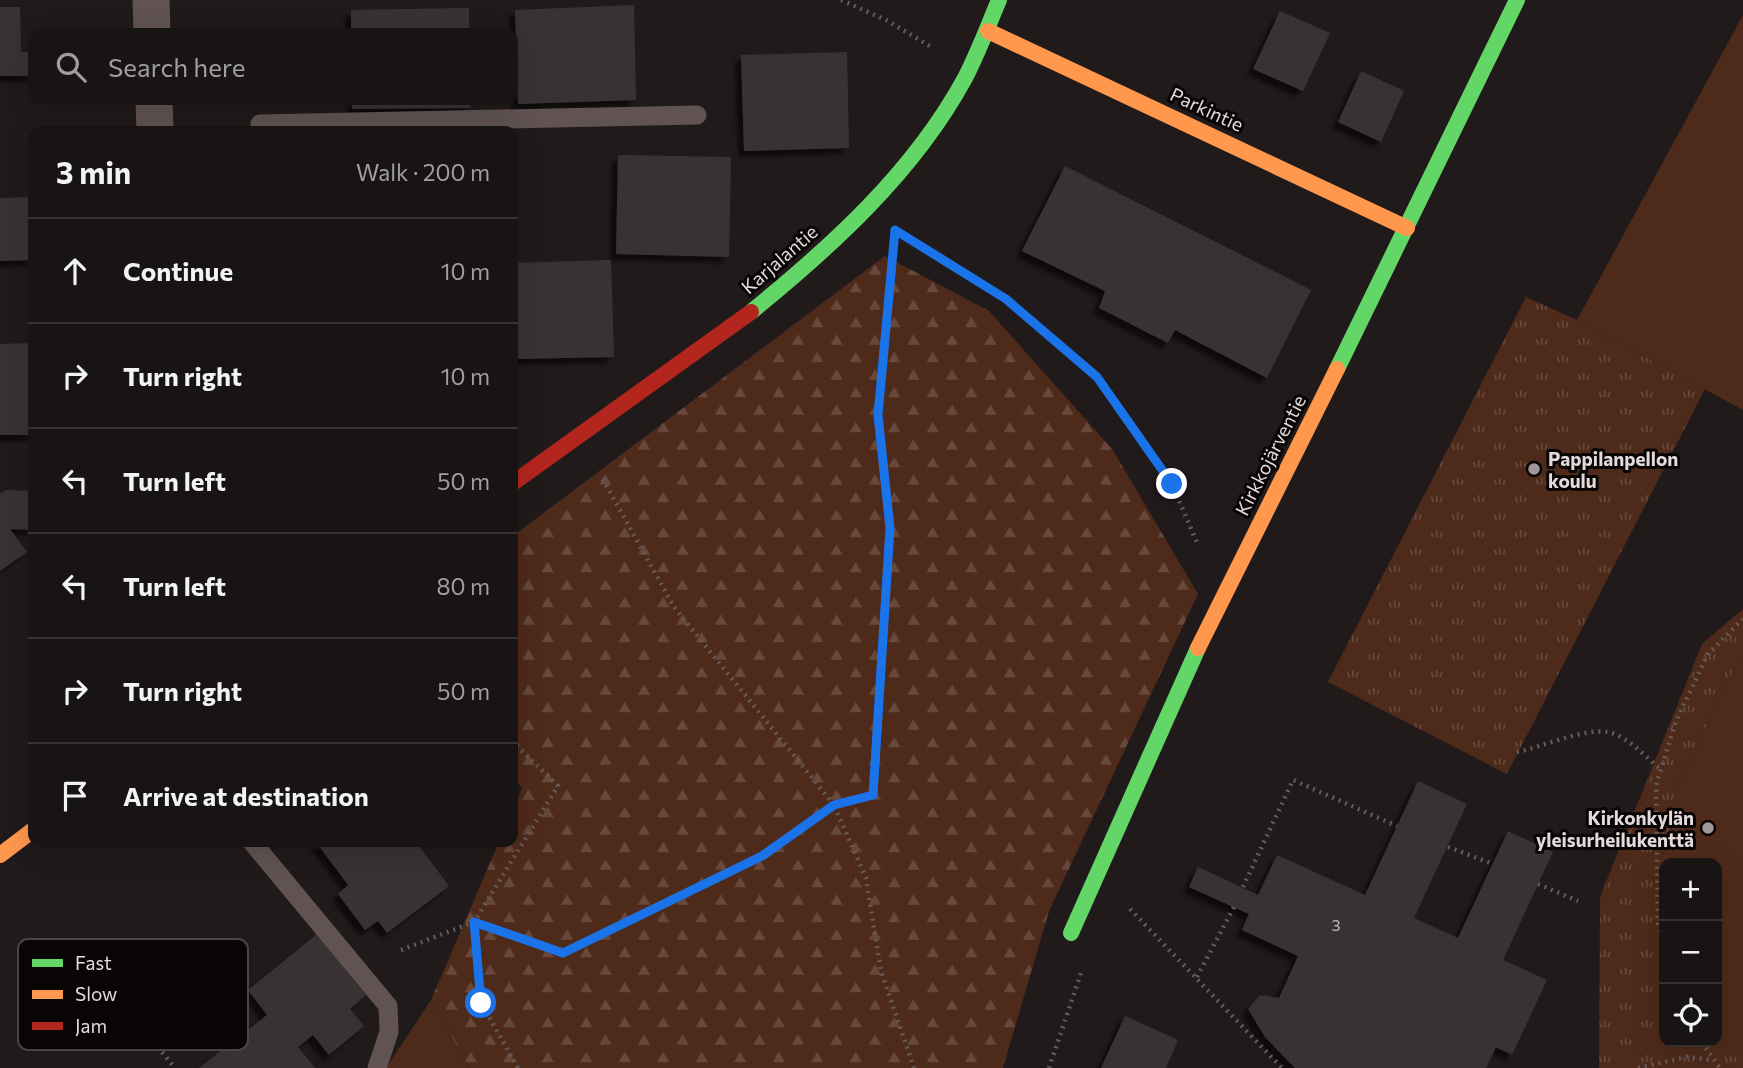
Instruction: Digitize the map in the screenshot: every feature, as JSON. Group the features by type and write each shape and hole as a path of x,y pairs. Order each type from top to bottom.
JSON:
{"street":[{"path":"151,0 152,28"},
{"name":"Karjalantie","path":"518,479 753,310 866,210 918,153 970,69 988,32 999,0"},
{"name":"Kirkkojärventie","path":"1071,933 1222,595 1407,228 1517,0"},
{"name":"Parkintie","path":"988,32 1407,228"},
{"path":"154,105 155,126"},
{"path":"0,855 28,834"}],"lane":[{"path":"260,126 697,115"},
{"path":"256,847 388,1006 389,1032 377,1068"}],"path":[{"path":"841,0 888,21 970,69"},
{"path":"401,950 474,922 563,953 762,856 834,805 873,795 890,528 878,415 895,230 1006,299 1097,377 1172,484 1203,557"},
{"path":"600,475 674,607 834,805 866,878 881,971 914,1068"},
{"path":"1659,926 1656,853 1657,785 1661,770 1676,721 1708,654 1743,619"},
{"path":"1517,752 1576,735 1608,732 1636,748 1661,770"},
{"path":"518,747 558,786 474,922 481,1003 518,1068"},
{"path":"1242,887 1293,780 1397,825"},
{"path":"1448,846 1493,864"},
{"path":"1538,884 1578,901"},
{"path":"1196,977 1234,907"},
{"path":"1135,912 1282,1068"},
{"path":"1049,1068 1082,977 1071,933"},
{"path":"1705,1047 1720,1068"},
{"path":"160,1050 175,1068"},
{"path":"1638,1068 1687,1057 1713,1059"}],"green space":[{"path":"1743,15 1743,410 1577,320"},
{"path":"885,256 989,311 1112,449 1198,594 1049,911 1003,1068 469,1068 431,1000 497,847 518,847 518,798 522,788 518,783 518,532"},
{"path":"1526,297 1577,320 1705,389 1507,774 1328,682"},
{"path":"1743,609 1743,1068 1599,1068 1600,897 1702,644"},
{"name":"Kirkonkylän yleisurheilukenttä","path":"1743,658 1743,1056 1722,1030 1722,858 1674,858 1674,793 1736,664"},
{"path":"431,1000 469,1068 386,1068"}],"building":[{"path":"634,5 636,100 518,104 518,28 516,28 515,10"},
{"path":"0,7 20,7 21,52 28,52 28,76 0,76"},
{"path":"469,8 469,28 351,28 351,10"},
{"path":"1280,11 1330,33 1303,91 1253,69"},
{"path":"847,52 849,148 744,151 741,55"},
{"path":"1361,71 1404,91 1381,142 1338,122"},
{"path":"352,105 470,105 470,108 352,109"},
{"path":"618,155 731,157 729,257 616,254"},
{"path":"1065,166 1311,290 1267,378 1175,330 1168,343 1099,308 1105,291 1022,251"},
{"path":"28,197 28,260 0,261 0,198"},
{"path":"611,260 614,357 518,359 518,263"},
{"path":"28,343 28,435 0,435 0,344"},
{"path":"6,490 28,491 28,530 10,529 27,552 0,571 0,494"},
{"path":"1418,781 1467,804 1414,918 1458,938 1508,831 1553,852 1503,960 1547,980 1512,1055 1496,1047 1486,1068 1295,1068 1265,1037 1248,1009 1260,995 1279,998 1298,956 1242,930 1249,914 1189,887 1198,867 1258,895 1277,855 1365,895"},
{"path":"320,847 420,847 449,886 387,933 378,921 365,930 338,894 348,885"},
{"path":"317,934 366,995 350,1009 364,1026 329,1055 313,1035 298,1047 315,1068 199,1068 222,1050 248,1050 248,1030 267,1015 248,990"},
{"path":"1125,1016 1178,1040 1166,1068 1101,1068"}],"traffic: fast":[{"path":"751,312 841,234 896,176 921,145 965,78 999,0"},
{"path":"1337,369 1517,0"},
{"path":"1071,933 1198,648"}],"traffic: slow":[{"path":"988,31 1407,228"},
{"path":"1198,648 1337,369"},
{"path":"0,855 28,834"}],"traffic: jam":[{"path":"518,479 751,312"}],"place":[{"name":"Pappilanpellon koulu","path":"1534,469"},
{"name":"Kirkonkylän yleisurheilukenttä","path":"1708,828"}],"route":[{"path":"481,1003 474,922 563,953 762,856 834,805 873,795 890,528 878,415 895,230 1006,299 1097,377 1172,484"}]}
